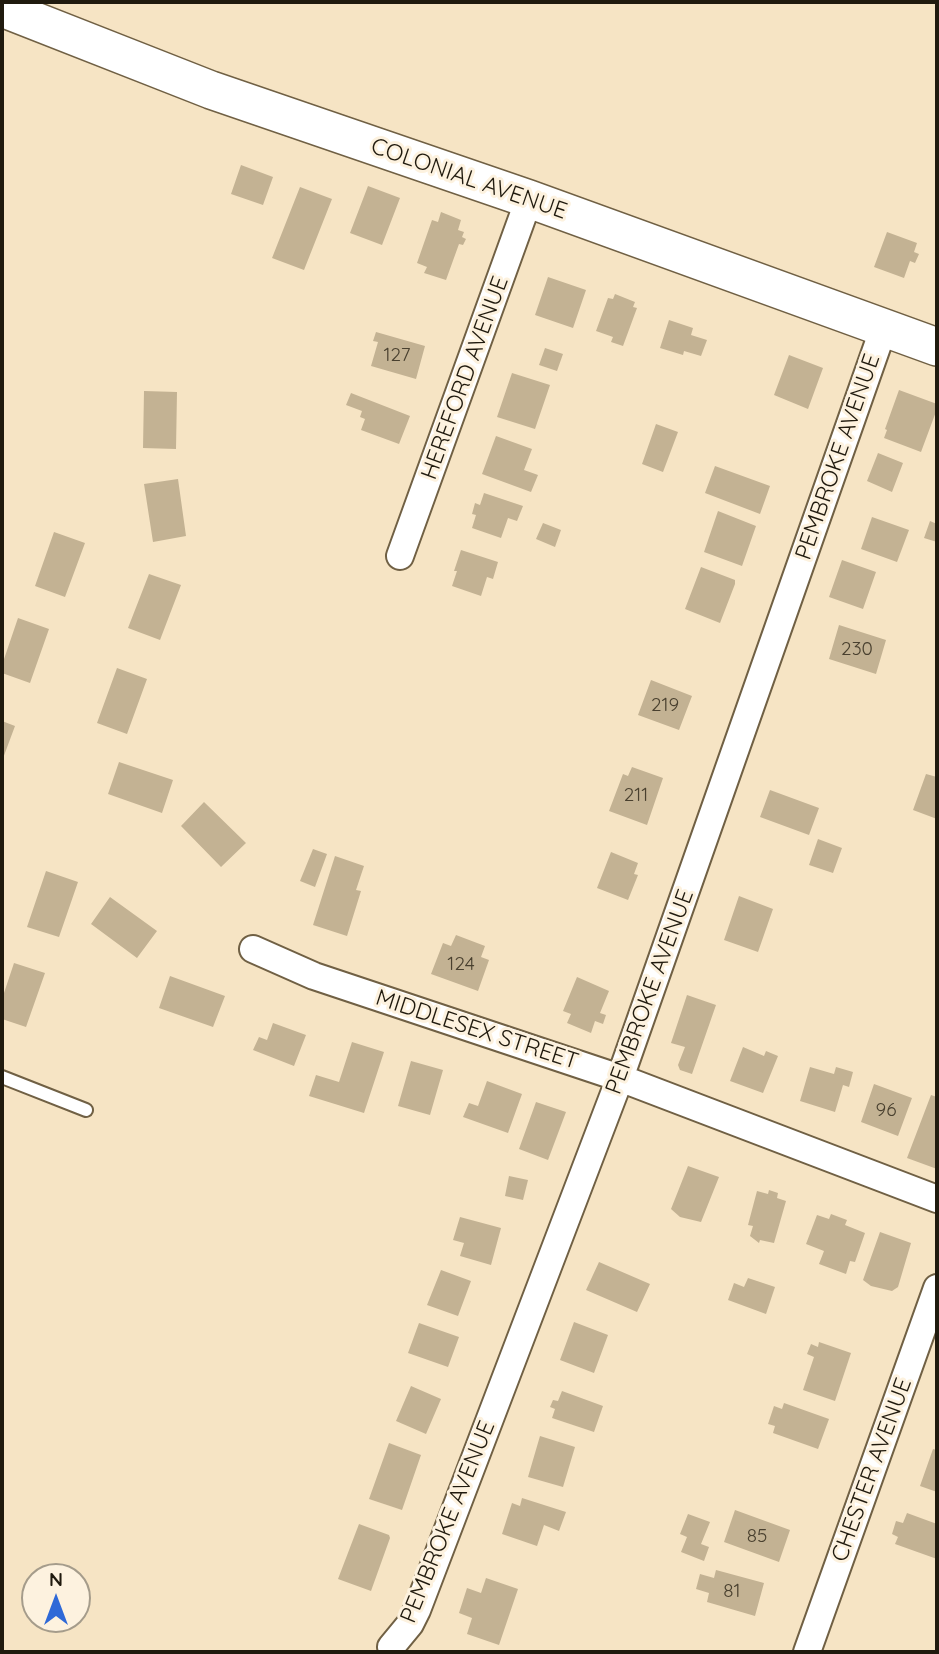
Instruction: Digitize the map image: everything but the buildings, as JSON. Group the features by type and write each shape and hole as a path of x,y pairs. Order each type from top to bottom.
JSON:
{"street":[{"name":"COLONIAL AVENUE","path":"2,8 211,90 529,199 937,348"},
{"name":"HEREFORD AVENUE","path":"400,556 529,199"},
{"name":"PEMBROKE AVENUE","path":"391,1647 418,1610 620,1077 884,327"},
{"name":"MIDDLESEX STREET","path":"253,949 314,976 620,1077 937,1199"},
{"name":"CHESTER AVENUE","path":"807,1652 937,1288"}],"lane":[{"path":"2,1077 86,1110"}]}
